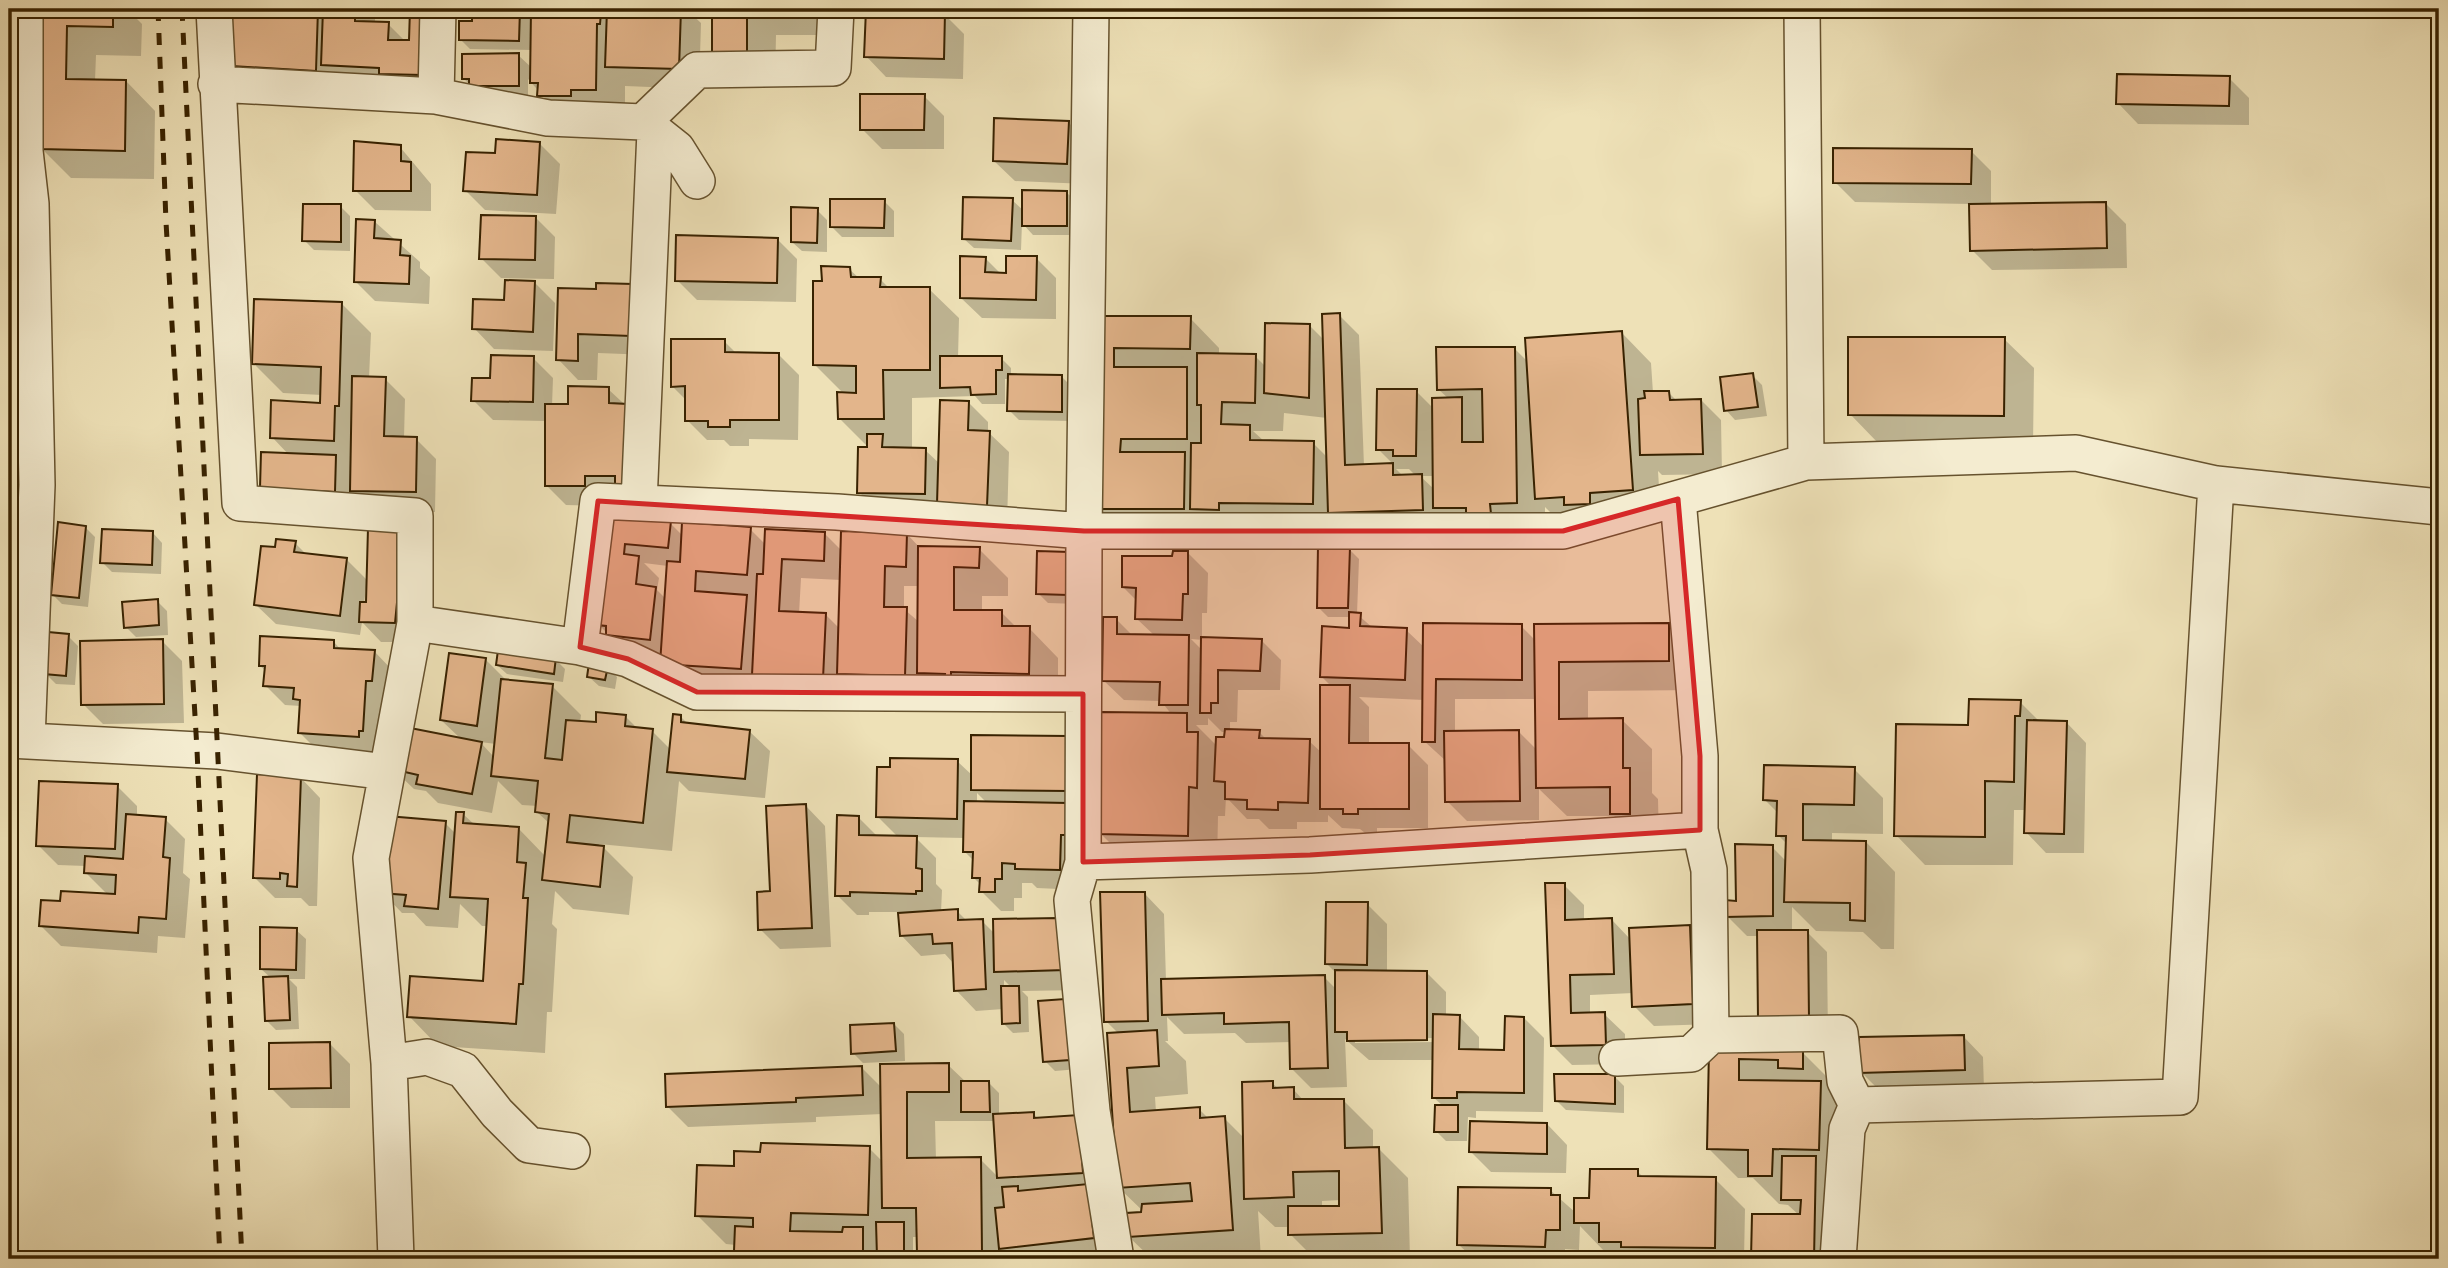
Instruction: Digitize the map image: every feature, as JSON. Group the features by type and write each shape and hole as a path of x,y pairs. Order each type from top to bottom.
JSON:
{"street":[{"path":"25,9 25,151 31,204 37,485 18,740 217,751 387,772"},
{"path":"214,9 240,503 415,516 415,623 371,858 390,1063 396,1259"},
{"path":"436,96 438,9"},
{"path":"639,503 649,127 697,70 833,68 836,9"},
{"path":"1091,9 1084,531 1083,862 1072,900 1092,1111 1116,1259"},
{"path":"1802,9 1806,462"},
{"path":"216,84 436,96 548,118 649,127 677,149 697,181"},
{"path":"580,648 598,501 837,512 1084,531 1563,531 1806,462 2076,453 2216,484 2439,507"},
{"path":"1857,1105 2180,1097 2216,484"},
{"path":"1678,499 1700,757 1700,830 1709,870 1711,1035"},
{"path":"415,623 580,648 628,659 697,692 1083,694"},
{"path":"1083,862 1310,855 1700,830"},
{"path":"1616,1058 1691,1054 1711,1035 1840,1033 1845,1081 1857,1105 1847,1129 1838,1259"},
{"path":"390,1063 427,1057 463,1070 497,1113 529,1145 572,1151"}],"highlighted area":[{"path":"1678,499 1700,756 1700,830 1310,855 1083,862 1083,694 697,692 628,659 580,647 598,501 1084,531 1563,531"}],"building":[{"path":"42,9 113,9 113,27 67,26 66,79 126,80 125,151 40,149"},
{"path":"232,9 318,9 316,71 231,66"},
{"path":"323,9 355,9 355,21 389,22 388,40 409,40 410,9 425,9 423,75 379,74 379,68 321,65"},
{"path":"472,9 520,9 519,41 459,40 459,21 472,21"},
{"path":"531,9 601,13 600,24 597,24 596,90 571,90 571,96 537,96 538,83 530,83"},
{"path":"607,9 681,9 679,69 605,67"},
{"path":"712,9 747,9 747,59 712,58"},
{"path":"866,9 945,12 944,59 864,57"},
{"path":"519,53 519,86 469,86 469,79 462,79 462,54"},
{"path":"2117,74 2230,76 2229,106 2116,104"},
{"path":"860,94 925,94 924,130 860,130"},
{"path":"994,118 1069,121 1067,164 993,161"},
{"path":"496,139 540,142 537,195 463,191 466,152 495,153"},
{"path":"354,141 401,145 401,161 411,162 411,191 353,191"},
{"path":"1833,148 1972,149 1971,184 1833,183"},
{"path":"1022,190 1067,191 1067,226 1022,226"},
{"path":"963,197 1013,198 1011,241 962,239"},
{"path":"830,199 885,199 884,228 830,227"},
{"path":"2106,202 2107,248 1970,251 1969,204"},
{"path":"303,204 341,204 341,242 302,241"},
{"path":"791,207 818,208 817,243 791,242"},
{"path":"481,215 536,216 535,260 479,259"},
{"path":"356,219 375,220 374,238 401,240 400,255 410,256 409,284 354,282"},
{"path":"676,235 778,238 777,283 675,281"},
{"path":"960,256 986,257 985,272 1006,273 1006,256 1037,256 1036,300 960,298"},
{"path":"821,266 850,267 851,277 881,277 880,287 930,287 930,370 883,370 884,419 838,419 837,392 856,393 856,366 813,365 813,281 822,281"},
{"path":"505,280 535,281 533,332 472,329 473,299 504,300"},
{"path":"596,283 633,284 631,336 578,334 578,361 556,360 558,288 596,289"},
{"path":"254,299 342,302 339,406 335,406 334,441 270,438 271,400 320,403 321,367 252,364"},
{"path":"1340,313 1345,465 1393,463 1393,475 1422,474 1423,510 1328,513 1322,314"},
{"path":"1100,316 1191,316 1190,349 1114,348 1114,367 1187,367 1187,439 1121,439 1120,452 1185,452 1184,509 1099,509"},
{"path":"1265,323 1310,324 1309,398 1264,393"},
{"path":"1622,331 1633,490 1590,493 1590,504 1564,505 1564,497 1535,499 1525,338"},
{"path":"1848,337 2005,337 2004,416 1848,415"},
{"path":"671,339 725,339 725,352 779,353 779,420 730,420 730,427 708,427 708,421 685,421 685,386 671,387"},
{"path":"1436,347 1515,347 1517,503 1490,504 1491,514 1466,514 1466,508 1433,508 1432,398 1462,397 1462,442 1483,442 1482,389 1437,390"},
{"path":"1197,353 1256,354 1255,403 1222,402 1221,424 1250,425 1250,440 1314,441 1313,504 1219,503 1219,510 1190,509 1191,443 1201,443 1201,405 1197,405"},
{"path":"491,355 534,356 533,402 471,401 472,378 490,378"},
{"path":"940,356 1002,356 1002,370 996,370 996,394 971,395 970,387 940,388"},
{"path":"1753,373 1758,407 1724,411 1720,377"},
{"path":"1008,374 1062,375 1062,412 1007,411"},
{"path":"352,376 386,377 384,436 417,437 416,492 350,491"},
{"path":"568,386 609,387 609,403 628,404 628,489 615,488 615,476 585,476 585,486 545,486 545,404 568,404"},
{"path":"1377,389 1417,389 1416,456 1393,456 1393,450 1376,450"},
{"path":"1644,391 1669,391 1670,400 1701,399 1703,454 1640,455 1638,399 1645,398"},
{"path":"940,400 969,401 968,430 990,431 987,506 937,504"},
{"path":"9,426 14,426 13,474 9,474"},
{"path":"867,434 883,434 882,447 926,448 925,494 857,493 858,447 867,447"},
{"path":"261,452 336,455 335,492 260,488"},
{"path":"610,514 671,521 668,548 625,544 624,554 639,556 636,584 656,587 650,640 606,635 606,626 597,625"},
{"path":"58,522 86,526 79,598 51,595"},
{"path":"682,522 751,527 747,575 696,571 695,591 747,595 741,669 660,664 667,561 680,562"},
{"path":"9,527 24,528 19,597 9,596"},
{"path":"368,528 404,530 395,623 359,622 360,602 366,602"},
{"path":"102,529 153,531 152,565 100,563"},
{"path":"765,529 825,532 824,561 782,559 779,611 826,613 823,679 752,675 757,574 763,574"},
{"path":"841,531 907,533 906,567 885,566 884,607 907,607 905,676 837,674"},
{"path":"276,539 296,541 294,552 347,558 340,616 254,605 261,546 275,547"},
{"path":"918,546 980,547 979,568 954,567 954,610 1002,610 1002,626 1030,626 1029,674 951,672 951,681 944,681 945,674 917,673"},
{"path":"1318,546 1350,547 1348,608 1317,608"},
{"path":"1037,551 1070,552 1068,595 1036,594"},
{"path":"1173,551 1188,551 1188,594 1183,594 1182,620 1135,619 1136,588 1122,587 1122,556 1172,556"},
{"path":"158,599 159,625 124,628 122,602"},
{"path":"9,611 17,612 15,646 9,645"},
{"path":"1349,612 1361,613 1360,626 1407,628 1405,680 1320,677 1322,626 1349,628"},
{"path":"1103,617 1117,617 1117,634 1189,635 1188,705 1159,705 1160,682 1102,681"},
{"path":"1423,623 1522,624 1522,680 1436,679 1435,742 1422,742"},
{"path":"1669,623 1669,661 1559,662 1559,719 1623,718 1623,768 1630,768 1630,814 1610,814 1610,787 1536,788 1534,624"},
{"path":"48,632 69,634 66,676 44,674"},
{"path":"260,636 334,640 334,648 375,650 372,681 366,681 363,731 359,731 359,737 298,733 300,700 293,699 294,688 263,686 265,666 259,666"},
{"path":"1201,637 1262,639 1260,671 1218,670 1218,703 1211,703 1211,713 1200,713"},
{"path":"163,639 164,704 81,705 80,641"},
{"path":"498,650 556,657 554,674 496,665"},
{"path":"449,653 486,658 477,726 440,720"},
{"path":"589,663 608,666 605,680 587,677"},
{"path":"501,679 553,684 545,758 562,760 566,720 596,722 596,712 626,715 625,726 653,729 643,823 570,815 567,842 604,846 600,887 542,880 549,814 535,812 538,781 491,776"},
{"path":"1320,685 1350,685 1349,743 1409,743 1409,809 1358,809 1358,814 1343,814 1343,809 1320,809"},
{"path":"1969,699 2021,700 2020,716 2015,716 2014,782 1985,781 1985,837 1894,836 1896,724 1968,725"},
{"path":"1101,712 1187,713 1187,732 1198,732 1197,788 1189,787 1188,836 1098,834"},
{"path":"673,714 681,715 681,722 750,730 745,779 667,772"},
{"path":"2027,720 2067,721 2064,834 2024,833"},
{"path":"400,726 482,742 472,794 416,784 418,775 392,769"},
{"path":"1225,729 1260,730 1259,738 1310,739 1308,803 1278,802 1278,810 1247,809 1247,800 1225,799 1225,782 1214,781 1216,737 1224,737"},
{"path":"1519,730 1520,801 1445,802 1444,731"},
{"path":"971,735 1068,736 1068,791 971,790"},
{"path":"890,758 958,759 957,819 876,817 877,767 890,767"},
{"path":"1764,765 1855,767 1854,805 1803,804 1803,840 1866,841 1865,921 1850,920 1850,903 1784,902 1786,836 1776,836 1777,801 1763,800"},
{"path":"257,774 301,776 297,887 287,886 288,874 280,873 280,879 253,878"},
{"path":"39,781 118,784 115,849 36,846"},
{"path":"964,801 1068,803 1067,835 1061,835 1060,870 1015,869 1015,864 1002,863 1002,879 995,879 995,892 979,892 980,878 972,878 973,852 963,852"},
{"path":"806,804 812,928 758,930 757,892 770,891 766,806"},
{"path":"456,812 464,812 463,823 519,827 517,862 526,863 523,898 528,898 523,984 519,984 516,1024 407,1017 410,976 483,981 488,899 450,897"},
{"path":"126,814 166,817 163,857 170,858 166,919 139,917 138,933 39,926 41,900 60,901 61,891 115,894 116,875 84,873 85,856 123,859"},
{"path":"837,815 859,816 859,835 917,836 916,868 922,869 922,891 916,891 916,894 850,892 850,896 835,896"},
{"path":"387,816 446,821 438,909 404,906 406,895 380,893"},
{"path":"1735,844 1773,845 1773,916 1725,917 1725,900 1736,901"},
{"path":"1545,883 1565,883 1565,920 1612,918 1614,974 1570,975 1571,1013 1605,1012 1606,1045 1551,1046"},
{"path":"1100,892 1145,892 1148,1021 1104,1022"},
{"path":"1326,902 1368,902 1367,965 1325,964"},
{"path":"958,909 958,920 983,919 986,989 954,991 952,943 933,944 932,934 900,936 898,913"},
{"path":"1058,918 1065,970 994,972 993,919"},
{"path":"1690,925 1693,1004 1632,1007 1629,928"},
{"path":"260,927 297,928 296,970 260,969"},
{"path":"1757,930 1808,930 1809,1019 1758,1019"},
{"path":"1335,970 1427,971 1427,1040 1347,1041 1347,1032 1335,1032"},
{"path":"1325,975 1328,1068 1290,1069 1289,1022 1224,1024 1224,1013 1162,1015 1161,979"},
{"path":"288,976 290,1020 265,1021 263,977"},
{"path":"1001,986 1019,986 1020,1023 1002,1024"},
{"path":"1065,999 1070,1060 1043,1062 1038,1001"},
{"path":"1433,1014 1460,1015 1459,1049 1504,1050 1505,1016 1524,1017 1524,1093 1457,1092 1457,1098 1432,1098"},
{"path":"894,1023 896,1051 851,1054 850,1025"},
{"path":"1157,1030 1159,1066 1127,1068 1130,1112 1200,1107 1200,1118 1225,1116 1233,1230 1128,1237 1126,1213 1141,1212 1142,1204 1192,1201 1190,1183 1117,1188 1107,1033"},
{"path":"1964,1035 1965,1070 1859,1073 1859,1037"},
{"path":"330,1042 331,1088 269,1089 269,1043"},
{"path":"1709,1049 1803,1051 1803,1069 1778,1068 1778,1060 1739,1059 1739,1080 1821,1081 1819,1150 1773,1149 1772,1176 1748,1176 1748,1150 1707,1149"},
{"path":"949,1063 949,1092 907,1092 907,1158 981,1157 982,1253 917,1254 916,1208 882,1208 880,1064"},
{"path":"862,1066 863,1095 796,1098 796,1102 666,1107 665,1074"},
{"path":"1554,1074 1615,1074 1615,1104 1555,1101"},
{"path":"961,1081 989,1081 990,1112 961,1112"},
{"path":"1273,1081 1273,1088 1294,1087 1294,1099 1344,1099 1345,1148 1379,1147 1382,1233 1288,1235 1288,1206 1339,1206 1339,1171 1293,1172 1294,1197 1244,1199 1242,1082"},
{"path":"1435,1105 1458,1105 1458,1132 1434,1132"},
{"path":"1034,1112 1034,1118 1079,1115 1083,1173 997,1178 993,1114"},
{"path":"1470,1121 1547,1123 1547,1154 1469,1152"},
{"path":"761,1143 870,1146 868,1215 791,1213 790,1231 842,1232 843,1227 863,1227 863,1255 734,1251 735,1226 753,1227 753,1218 695,1216 697,1165 734,1166 734,1151 760,1152"},
{"path":"1782,1156 1816,1156 1814,1259 1751,1259 1752,1214 1800,1214 1801,1200 1781,1200"},
{"path":"1590,1169 1638,1169 1638,1176 1716,1177 1715,1248 1621,1247 1621,1242 1599,1242 1599,1223 1574,1223 1574,1198 1589,1198"},
{"path":"1088,1184 1094,1238 999,1249 995,1208 1004,1207 1002,1187 1018,1186 1018,1191"},
{"path":"1458,1187 1551,1188 1551,1195 1560,1195 1560,1230 1546,1230 1545,1247 1457,1245"},
{"path":"876,1222 904,1222 904,1256 877,1257"}],"railway":[{"path":"158,9 166,222 197,750 220,1259"},
{"path":"182,9 242,1259"}]}
